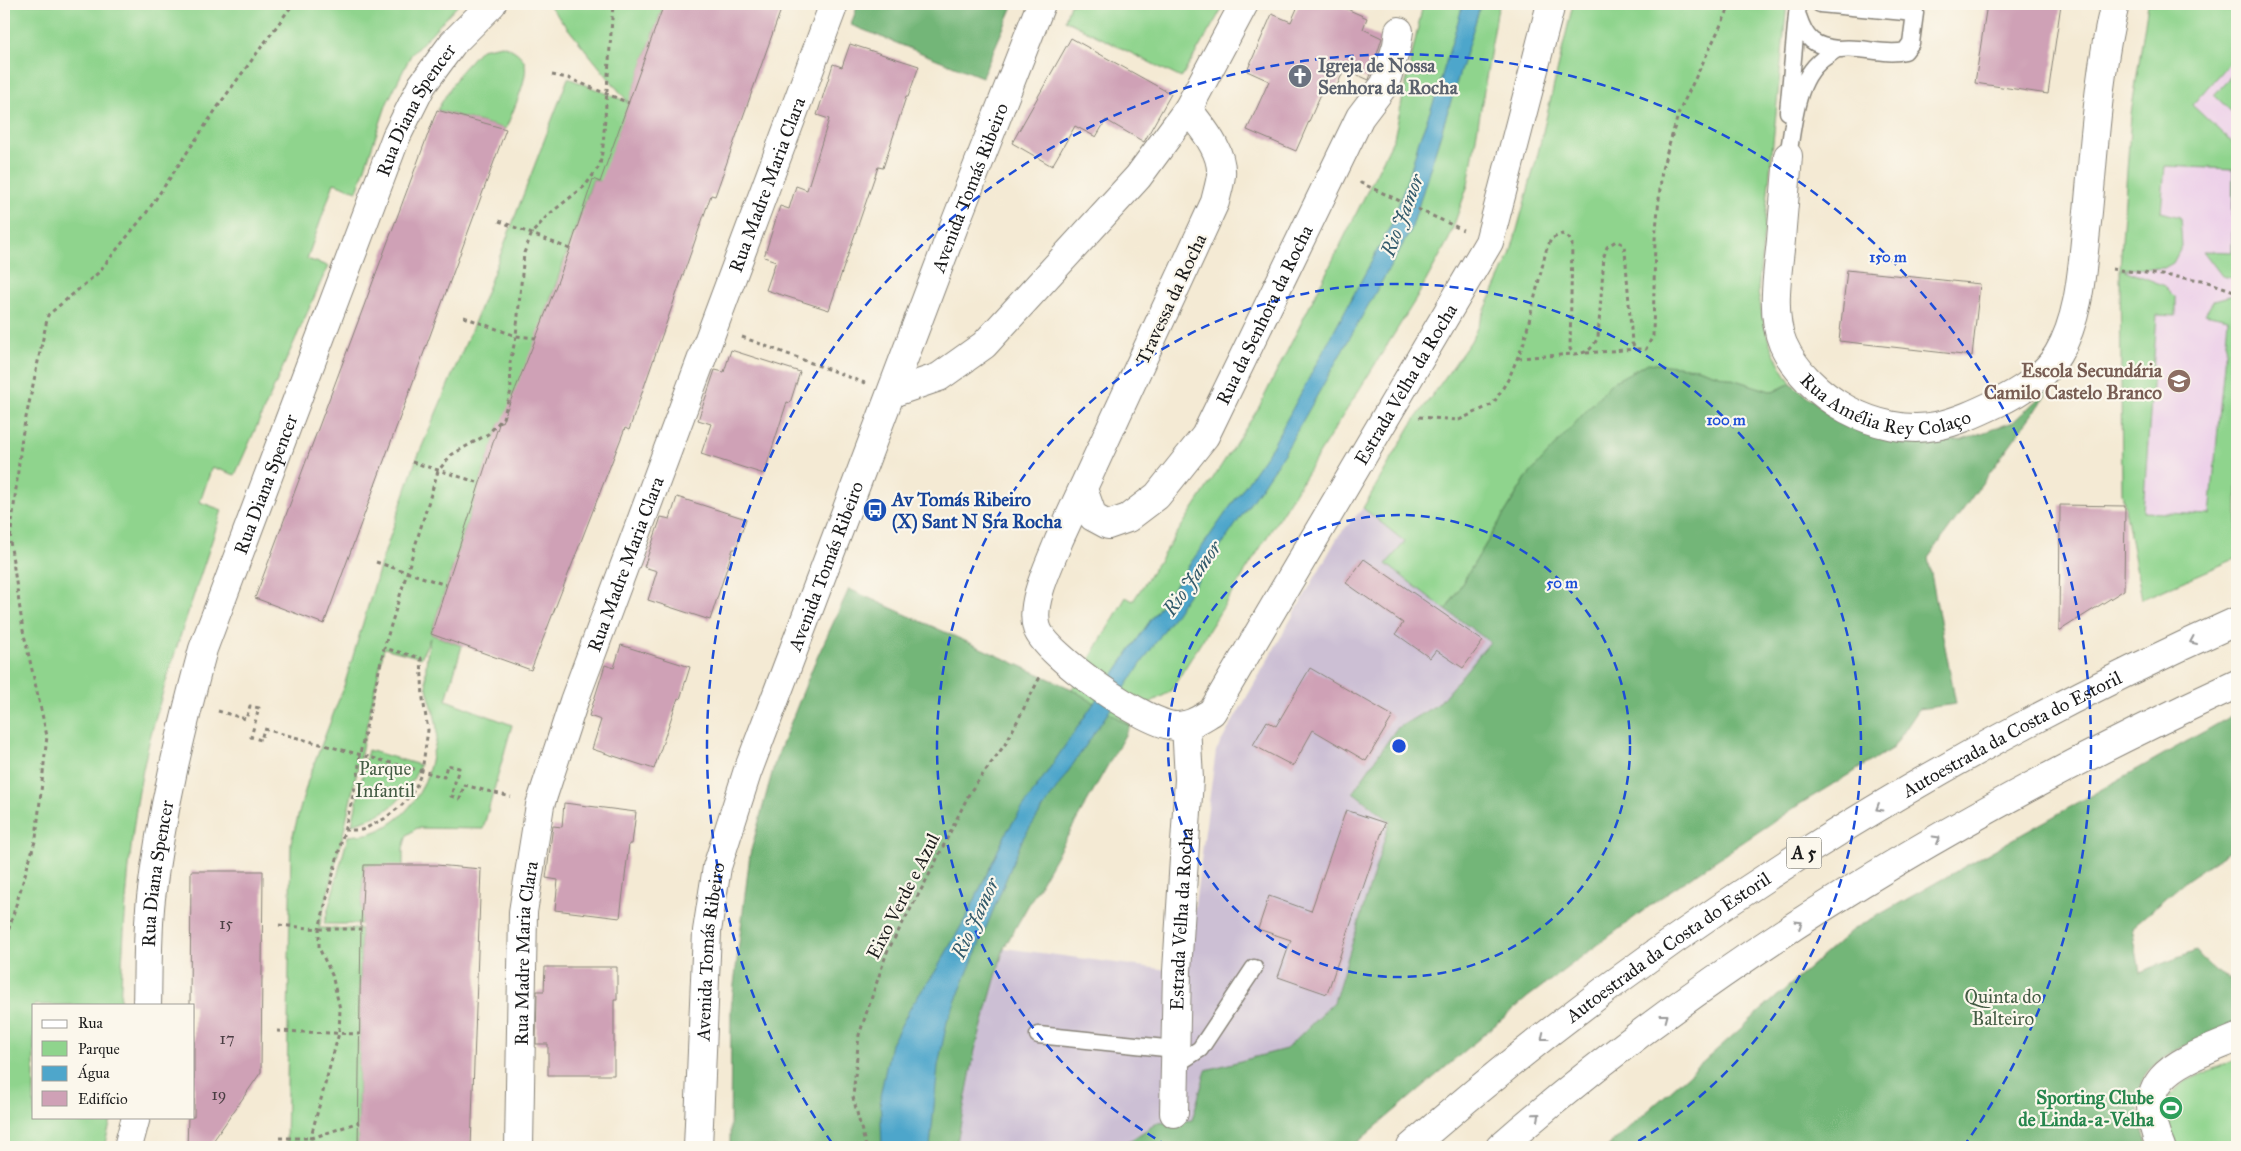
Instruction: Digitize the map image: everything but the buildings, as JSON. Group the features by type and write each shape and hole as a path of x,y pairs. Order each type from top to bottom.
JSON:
{"main road":[{"name":"Rua Diana Spencer","path":"147,1004 151,900 165,809 186,710 203,649 396,137 422,85 453,43 492,4"},
{"name":"Rua Madre Maria Clara","path":"519,1147 523,912 540,805 574,701 834,4"},
{"name":"Avenida Tomás Ribeiro","path":"698,1147 702,995 707,931 717,867 747,773 1041,4"},
{"path":"892,393 939,377 984,346 1138,177 1188,109 1244,4"},
{"name":"Estrada Velha da Rocha","path":"1083,490 1059,540 1040,590 1035,612 1037,629 1055,654 1140,713 1157,723 1176,726 1195,723 1212,712 1489,242 1551,4"},
{"name":"Rua Amélia Rey Colaço","path":"1788,156 1777,285 1778,320 1783,344 1802,375 1826,397 1858,416 1903,428 1935,426 1970,416 2014,395 2039,376 2058,355 2073,320 2082,271 2098,114 2110,22 2115,4"},
{"name":"Rua da Senhora da Rocha","path":"1083,490 1093,517 1108,525 1128,518 1157,496 1205,436 1360,117 1385,84 1398,45 1399,31"},
{"name":"Travessa da Rocha","path":"1083,490 1215,202 1221,173 1217,155 1212,142 1188,109"},
{"name":"Autoestrada da Costa do Estoril","path":"1411,1147 1498,1073 1667,944 1823,841 1998,740 2178,648 2237,621"},
{"path":"1500,1147 1588,1075 1722,974 1784,933 1930,843 2022,792 2114,743 2237,684"},
{"name":"Estrada Velha da Rocha","path":"1174,1113 1177,971 1189,779 1186,725"},
{"path":"2160,1147 2153,1130 2151,1112 2153,1093 2162,1076 2178,1064 2237,1038"},
{"path":"128,1147 136,1118"}],"lane":[{"path":"1797,9 1802,28 1811,41 1824,47 1895,53 1905,51 1911,43 1915,13 1894,7 1820,4"},
{"path":"1788,156 1790,79 1797,9"},
{"path":"1788,156 1802,88 1823,58 1838,49"},
{"path":"1038,1035 1175,1057 1200,1049 1254,968"}],"path":[{"path":"4,946 36,838 47,736 23,630 10,541 22,436 48,315 98,273 146,212 221,102 294,4"},
{"path":"308,1147 339,1033 338,995 332,975 319,948 319,929 358,774 360,754 384,648 438,471 451,455 488,434 503,418 512,391 510,363 516,336 524,253 532,233 548,215 585,186 600,165 613,4"},
{"path":"655,4 663,7"},
{"path":"1518,358 1646,348 1653,336 1655,239 1662,169 1679,112 1731,4"},
{"path":"552,75 568,78 629,103"},
{"path":"1361,182 1489,242"},
{"path":"499,221 570,249"},
{"path":"1394,405 1423,419 1459,420 1493,404 1518,358 1524,342 1546,251 1551,239 1562,234 1569,238 1572,244 1569,339 1570,348 1574,354"},
{"path":"1586,353 1594,346 1598,337 1604,256 1607,247 1616,241 1623,244 1625,250 1632,343 1636,349"},
{"path":"2082,271 2120,269 2193,279 2237,292"},
{"path":"464,317 516,336 536,338"},
{"path":"713,326 892,393"},
{"path":"412,462 480,483"},
{"path":"376,562 446,585"},
{"path":"344,830 362,830 384,819 402,805 415,789 422,771 428,730 423,698 421,658 384,648"},
{"name":"Eixo Verde e Azul","path":"866,1147 853,1097 859,1035 887,952 928,877 970,792 1006,743 1041,676"},
{"path":"186,710 210,716 212,709 246,718 250,706 259,708 251,737 261,740 264,729 444,777 447,765 459,768 451,796 460,799 464,785 480,789"},
{"path":"279,924 319,929 360,929"},
{"path":"277,1031 359,1034"},
{"path":"279,1138 312,1138 358,1122"}],"shaded area":[{"name":"Escola Secundária Camilo Castelo Branco","path":"2237,4 2237,558 2142,599 2122,492 2120,269 2131,114 2139,73"},
{"path":"1363,508 1405,542 1386,564 1491,642 1438,704 1396,729 1353,792 1390,821 1334,1002 1286,1049 1206,1070 1192,1120 1157,1123 1120,1147 956,1147 975,1050 1004,948 1168,970 1186,970 1216,751 1339,535"}],"green space":[{"path":"4,4 459,4 411,55 387,103 357,191 334,183 307,259 328,266 235,475 212,467 200,502 222,510 171,664 147,751 134,823 130,859 120,1004 32,1004 32,1118 112,1118 104,1147 4,1147"},
{"path":"548,4 664,4 609,159 640,197 593,179 507,423 500,422 431,634 462,646 446,700 512,725 483,829 417,828 407,835 403,848 403,866 364,865 361,924 324,924 348,836 368,834 383,828 404,813 425,781 436,742 436,721 427,688 426,676 430,638 421,658 384,648 344,830 319,928 361,929 358,1147 286,1147 291,842 308,780 344,686 381,563 415,463 475,321 568,78 628,102"},
{"path":"858,4 1014,4 982,77 851,25"},
{"path":"1070,4 1225,4 1181,78 1065,20"},
{"path":"1423,4 1500,4 1468,185 1449,239 1416,299 1170,692 1151,702 1130,726 1072,689 1126,597 1133,601 1258,409 1394,138"},
{"path":"1573,4 1787,4 1758,291 1768,339 1777,360 1791,383 1773,392 1697,368 1526,478 1446,610 1386,564 1405,542 1363,508 1411,425 1471,341 1510,255 1537,157"},
{"name":"Escola Secundária Camilo Castelo Branco","path":"2148,4 2237,4 2237,54 2192,105 2237,147 2237,279 2222,276 2203,251 2232,252 2233,169 2165,166 2161,212 2180,217 2182,246 2173,263 2164,268 2122,269 2163,285 2176,298 2176,316 2157,315 2143,512 2210,515 2228,319 2205,314 2214,300 2237,294 2237,558 2142,599 2122,492 2120,269 2131,114"},
{"path":"502,45 520,55 525,67 520,95 506,129 437,110 460,72 481,49"},
{"path":"2237,70 2237,117 2214,95"},
{"path":"1648,363 1697,368 1773,392 1791,383 1842,424 1902,444 1962,440 2013,422 2054,384 1928,558 1956,704 1919,709 1893,748 1800,804 1667,893 1528,997 1352,1147 1120,1147 1157,1123 1192,1120 1206,1070 1286,1049 1334,1002 1390,821 1353,792 1396,729 1438,704 1490,642 1446,610 1526,478 1611,383"},
{"path":"849,589 1072,689 1130,726 1004,948 975,1050 956,1147 730,1147 731,1009 750,854 775,762 814,664"},
{"name":"Quinta do Balteiro","path":"2237,713 2237,846 2188,879 2132,927 2140,972 2196,951 2219,974 2237,981 2237,1026 2171,1053 2156,1063 2145,1076 2139,1091 2138,1110 2148,1147 1607,1147 1852,930"},
{"name":"Parque Infantil","path":"368,750 420,765 408,788 395,804 377,815 352,824"},
{"path":"2237,1059 2237,1147 2179,1147 2169,1127 2167,1099 2186,1081"}],"water":[{"name":"Rio Jamor","path":"1463,4 1481,4 1411,230 1285,452 1023,838 947,1022 938,1066 930,1147 882,1147 880,1096 891,1044 913,1003 935,972 969,912 1007,831 1145,628 1272,447 1392,223 1419,140 1436,96"}],"place":[{"name":"Igreja de Nossa Senhora da Rocha","path":"1300,76"},
{"name":"Escola Secundária Camilo Castelo Branco","path":"2179,381"},
{"name":"Av Tomás Ribeiro (X) Sant N Sra Rocha","path":"875,510"},
{"name":"Sporting Clube de Linda-a-Velha","path":"2171,1108"}]}
